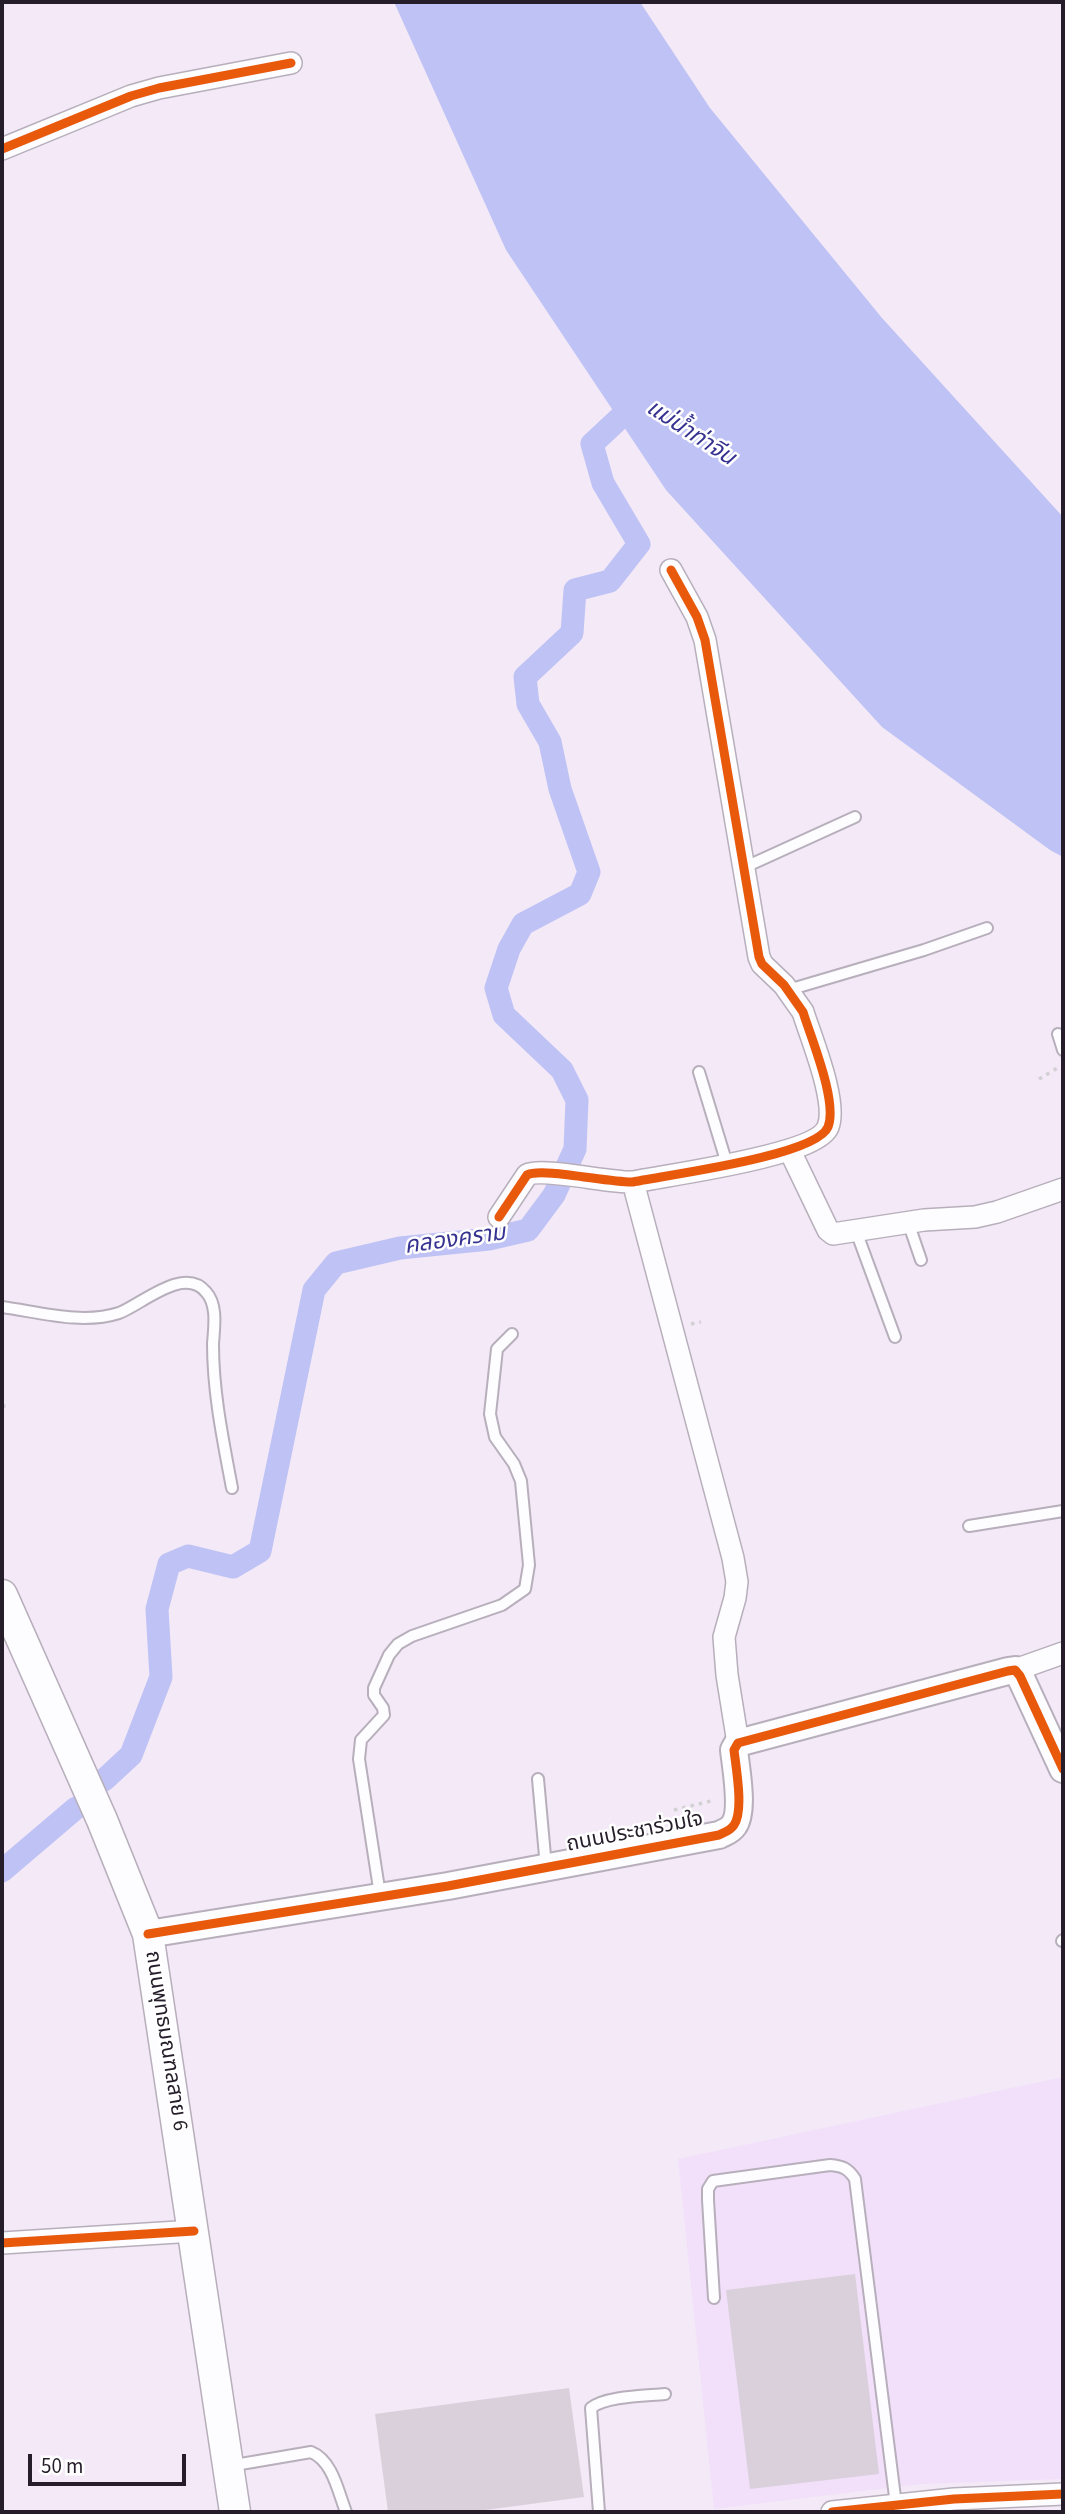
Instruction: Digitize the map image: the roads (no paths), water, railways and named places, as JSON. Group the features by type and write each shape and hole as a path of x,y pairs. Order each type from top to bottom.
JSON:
{"main road":[{"name":"ถนนพุทธมณฑลสาย 6","path":"2,1595 102,1820 148,1934 235,2512"}],"street":[{"path":"2,149 131,96 291,62"},
{"path":"499,1217 531,1172 549,1172 608,1182 633,1182 790,1151 817,1139 828,1129 830,1115 825,1080 803,1012 759,957 705,640 697,617 671,570"},
{"path":"790,1151 828,1230 839,1234 908,1223 975,1217 1063,1189"},
{"path":"633,1182 733,1558 737,1582 724,1637 738,1743 1015,1670 1063,1653"},
{"path":"1015,1670 1063,1769"},
{"name":"ถนนประชาร่วมใจ","path":"148,1934 448,1886 719,1835 735,1824 738,1814 734,1750 738,1743"},
{"path":"2,2243 194,2231"},
{"path":"835,2512 954,2499 1063,2494"}],"lane":[{"path":"743,867 855,817"},
{"path":"788,990 924,950 987,928"},
{"path":"1058,1034 1063,1050"},
{"path":"699,1072 727,1164"},
{"path":"908,1223 921,1260"},
{"path":"856,1231 895,1337"},
{"path":"2,1307 88,1318 129,1309 162,1288 189,1283 198,1285 212,1302 217,1402 232,1488"},
{"path":"380,1895 359,1759 361,1740 384,1715 383,1708 374,1695 377,1676 398,1644 412,1636 502,1605 525,1589 529,1565 521,1481 514,1464 495,1437 490,1414 497,1349 512,1334"},
{"path":"969,1526 1063,1511"},
{"path":"538,1779 546,1867"},
{"path":"714,2298 708,2200 708,2189 713,2181 830,2165 849,2170 855,2179 896,2505"},
{"path":"599,2512 591,2408 596,2404 617,2399 665,2394"},
{"path":"229,2466 312,2452 320,2456 329,2467 346,2512"}],"water":[{"name":"แม่น้ำท่าจีน","path":"394,2 640,2 710,108 882,318 1063,517 1063,857 882,727 666,490 506,250"}],"waterway":[{"name":"คลองคราม","path":"104,1780 131,1755 161,1677 157,1609 169,1564 188,1556 233,1567 260,1551 314,1290 336,1263 400,1248 489,1239 528,1230 554,1195 575,1149 577,1100 562,1070 504,1015 496,988 509,949 523,924 580,894 589,872 560,789 550,742 528,704 525,677 572,633 575,590 610,581 639,544 603,483 592,444 639,400"},
{"name":"คลองคราม","path":"2,1871 76,1808"}]}
